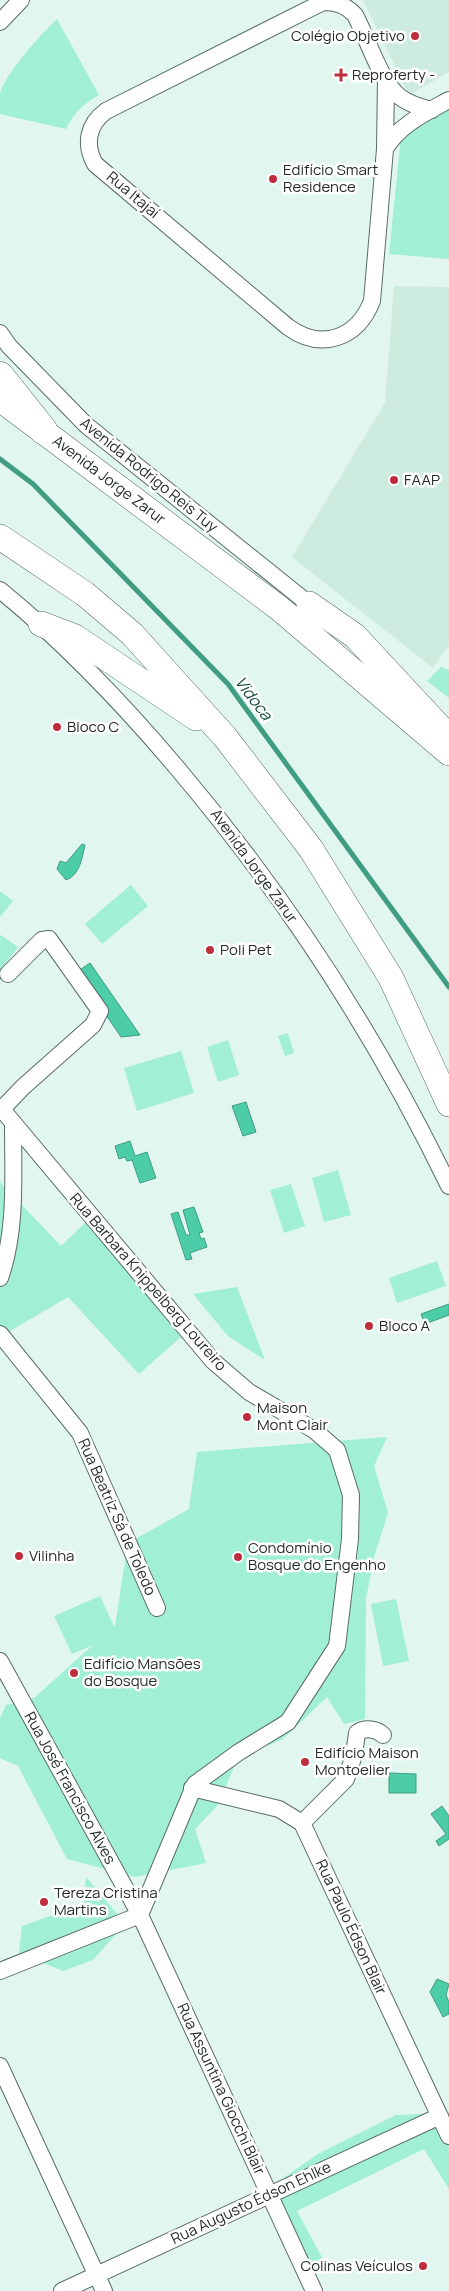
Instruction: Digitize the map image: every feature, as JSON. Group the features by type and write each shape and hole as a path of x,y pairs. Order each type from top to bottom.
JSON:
{"highway":[{"path":"0,376 43,430"}],"main road":[{"name":"Avenida Jorge Zarur","path":"0,399 278,608 449,753"},
{"path":"0,537 85,594 132,634 225,737 311,849 391,978 449,1104"},
{"path":"310,604 355,636 449,737"},
{"path":"41,624 75,637 106,656 225,737"}],"street":[{"path":"0,22 21,0"},
{"name":"Rua Itajaí","path":"323,2 338,3 355,15 386,80 385,149 372,301 362,321 354,328 345,334 324,340 305,337 288,327 95,164 89,150 88,142 91,127 106,111 323,2"},
{"path":"386,80 392,89 408,102 432,110"},
{"path":"385,149 398,131 449,100"},
{"name":"Avenida Rodrigo Reis Tuy","path":"0,333 9,346 86,425 310,604"},
{"name":"Avenida Jorge Zarur","path":"0,590 41,624 132,715 229,829 319,956 369,1034 423,1131 449,1186"},
{"path":"1,1108 23,1086 93,1025 100,1010 49,939 42,940 8,974"},
{"name":"Rua Barbara Knippelberg Loureiro","path":"1,1108 213,1361 249,1392 314,1430 337,1450 352,1494 350,1539 337,1646 288,1722 239,1752 192,1788 140,1914"},
{"path":"0,1278 9,1254 13,1190 13,1124"},
{"name":"Rua Beatriz Sá de Toledo","path":"0,1334 80,1433 157,1608"},
{"name":"Rua José Francisco Alves","path":"0,1661 140,1914"},
{"path":"192,1788 279,1809 302,1823 346,1779 354,1755 357,1733 360,1730 374,1730 384,1735"},
{"name":"Rua Paulo Édson Blair","path":"302,1823 449,2136"},
{"path":"0,1971 140,1914"},
{"name":"Rua Assuntina Giocchi Blair","path":"140,1914 314,2291"},
{"path":"0,2066 104,2291"},
{"name":"Rua Augusto Édson Ehlke","path":"62,2291 440,2116"}],"shaded area":[{"name":"Colégio Objetivo","path":"363,0 449,0 449,72 409,95"},
{"path":"57,19 99,95 80,109 66,129 0,114 0,94 8,77"},
{"path":"449,108 449,259 389,254 401,137"},
{"name":"FAAP","path":"394,286 449,287 449,645 433,668 292,557 385,403"},
{"path":"441,667 449,670 449,698 427,681"},
{"path":"82,844 85,845 80,866 71,878 66,880 57,869 60,861 66,863"},
{"path":"131,885 148,906 102,944 85,924"},
{"path":"0,891 13,901 0,917"},
{"path":"0,936 18,947 0,971"},
{"path":"90,963 140,1035 121,1037 77,972"},
{"path":"288,1033 294,1053 285,1056 278,1036"},
{"path":"228,1040 239,1075 218,1082 207,1047"},
{"path":"181,1051 194,1093 137,1111 124,1068"},
{"path":"246,1102 256,1132 243,1136 232,1106"},
{"path":"130,1141 135,1156 147,1152 156,1178 140,1183 132,1160 127,1161 125,1157 119,1159 115,1146"},
{"path":"338,1170 351,1215 324,1222 312,1178"},
{"path":"0,1182 61,1246 90,1218 181,1337 139,1374 68,1297 0,1337"},
{"path":"291,1184 305,1226 284,1233 270,1190"},
{"path":"194,1207 203,1232 199,1233 201,1239 204,1238 207,1247 190,1253 192,1259 186,1260 171,1214 178,1212 186,1235 190,1235 183,1210"},
{"path":"437,1261 446,1286 397,1303 389,1278"},
{"path":"237,1287 265,1360 228,1336 193,1294"},
{"path":"449,1304 449,1315 425,1324 421,1314"},
{"path":"387,1437 374,1466 388,1513 375,1554 366,1598 365,1719 344,1724 327,1697 283,1739 238,1758 217,1806 195,1829 206,1863 135,1877 67,1859 18,1766 0,1758 0,1718 6,1705 34,1698 93,1645 72,1654 54,1616 100,1596 115,1626 128,1543 189,1509 197,1452"},
{"path":"396,1599 409,1661 383,1666 371,1604"},
{"path":"389,1773 416,1774 416,1793 389,1793"},
{"path":"442,1806 449,1816 449,1839 439,1846 436,1841 446,1834 431,1814"},
{"path":"86,1877 119,1916 121,1928 93,1960 63,1971 19,1953 22,1926 84,1904"},
{"path":"437,1979 449,1984 446,1995 449,2002 449,2014 443,2017 430,1992"},
{"path":"449,2113 449,2189 424,2149 297,2211 325,2263 310,2275 289,2229 276,2183 318,2154 396,2115"}],"waterway":[{"name":"Vidoca","path":"0,459 33,484 228,684 449,987"}],"place":[{"name":"Colégio Objetivo","path":"415,36"},
{"name":"Reproferty -","path":"341,75"},
{"name":"Edifício Smart Residence","path":"273,179"},
{"name":"FAAP","path":"394,480"},
{"name":"Bloco C","path":"57,727"},
{"name":"Poli Pet","path":"210,950"},
{"name":"Bloco A","path":"369,1326"},
{"name":"Maison Mont Clair","path":"247,1417"},
{"name":"Vilinha","path":"19,1556"},
{"name":"Condomínio Bosque do Engenho","path":"238,1557"},
{"name":"Edifício Mansões do Bosque","path":"74,1673"},
{"name":"Edifício Maison Montoelier","path":"305,1762"},
{"name":"Tereza Cristina Martins","path":"44,1902"},
{"name":"Colinas Veículos","path":"423,2266"}]}
